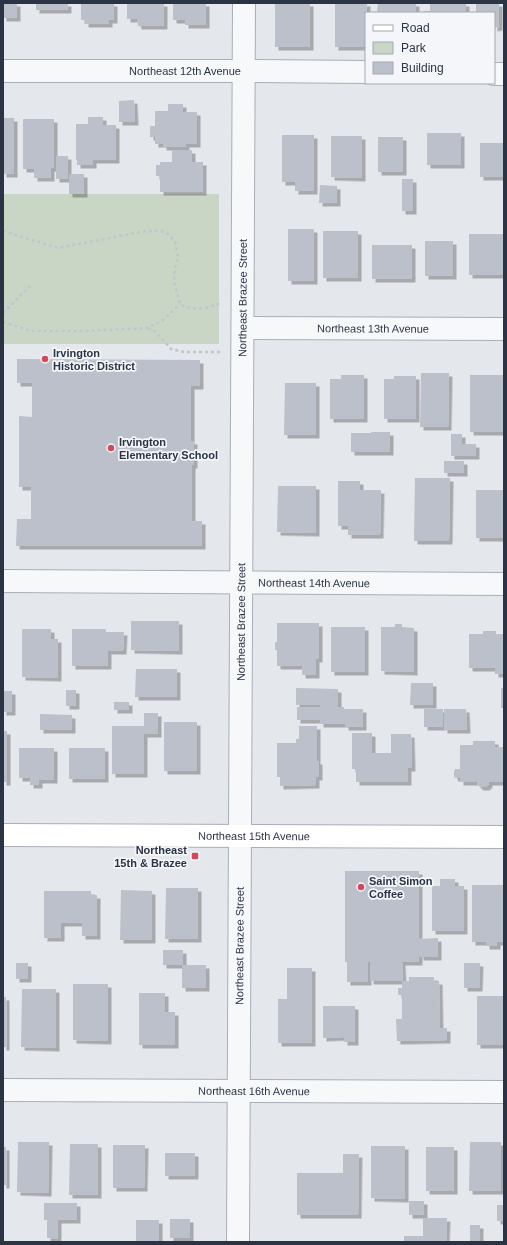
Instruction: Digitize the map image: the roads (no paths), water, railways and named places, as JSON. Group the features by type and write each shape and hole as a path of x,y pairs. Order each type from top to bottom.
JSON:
{"street":[{"name":"Northeast Brazee Street","path":"238,1242 244,3"},
{"name":"Northeast 12th Avenue","path":"3,71 365,72"},
{"name":"Northeast 13th Avenue","path":"242,328 504,329"},
{"name":"Northeast 14th Avenue","path":"3,581 504,584"},
{"name":"Northeast 15th Avenue","path":"3,835 504,837"},
{"name":"Northeast 16th Avenue","path":"3,1090 504,1092"}],"place":[{"name":"Irvington Historic District","path":"45,359"},
{"name":"Irvington Elementary School","path":"111,448"},
{"name":"Northeast 15th & Brazee","path":"195,856"},
{"name":"Saint Simon Coffee","path":"361,887"}]}
